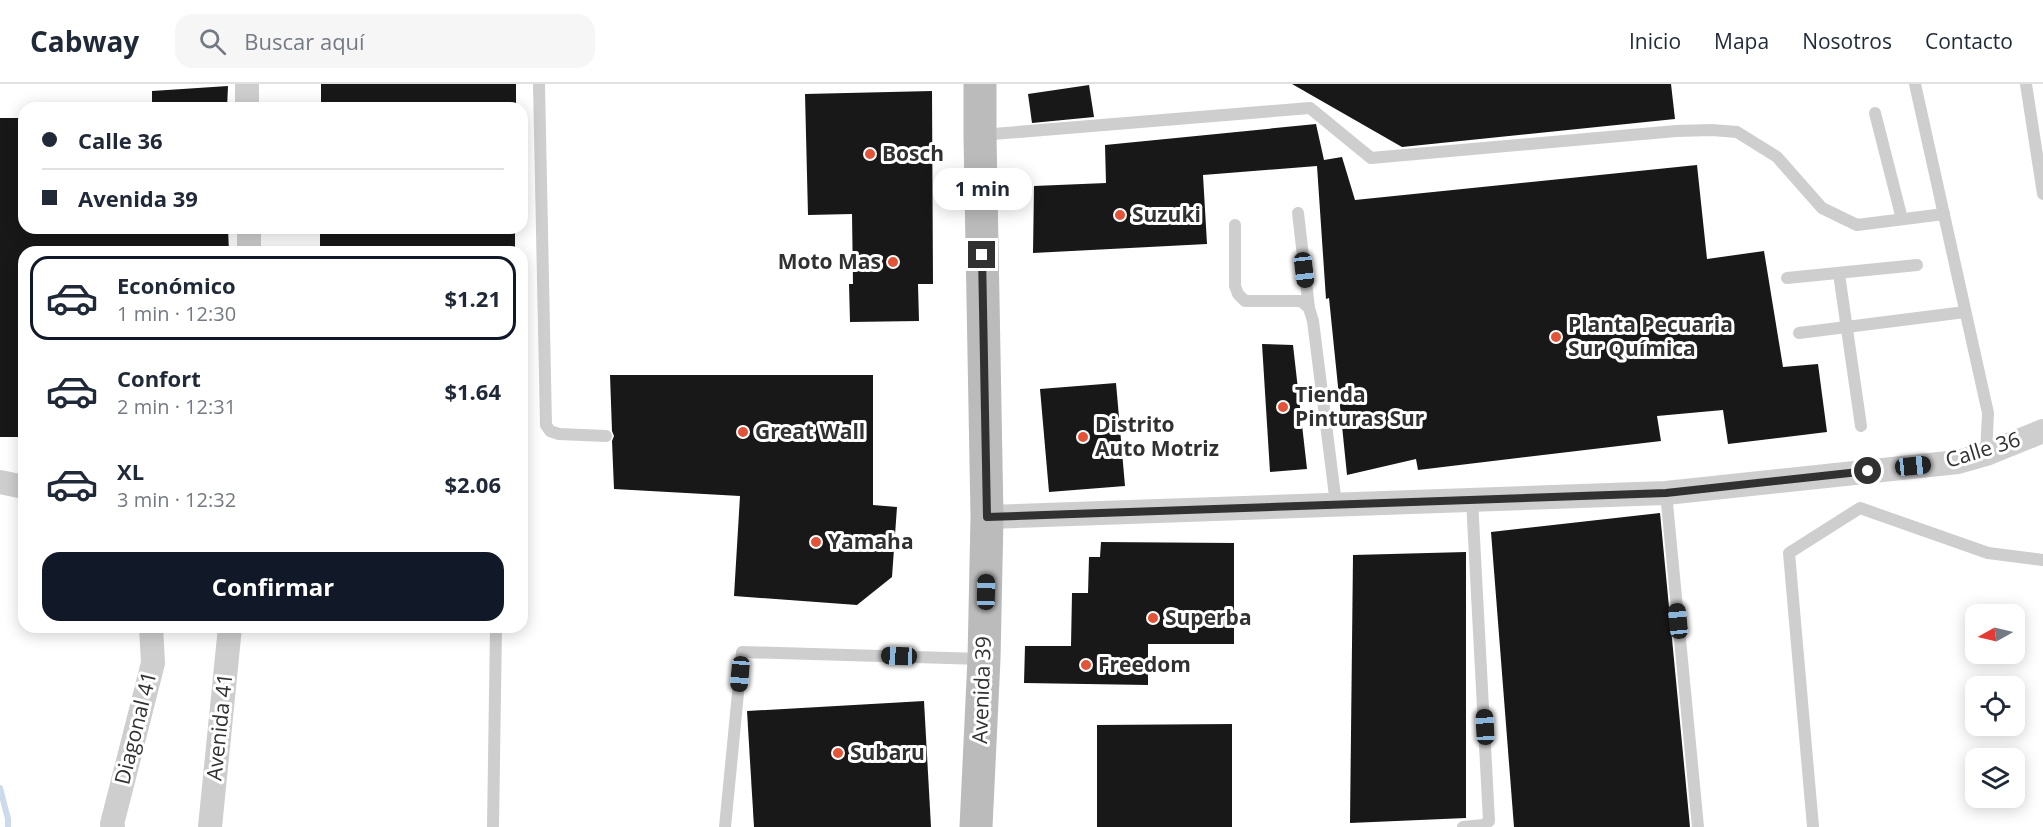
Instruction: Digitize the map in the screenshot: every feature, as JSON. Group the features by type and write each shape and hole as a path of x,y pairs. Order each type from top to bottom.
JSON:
{"main road":[{"name":"Avenida 39","path":"976,827 984,659 987,517 980,84"}],"street":[{"path":"247,84 247,102"},
{"name":"Calle 36","path":"987,517 1666,493 1958,462 1986,454 2043,431"},
{"path":"0,482 18,486"},
{"name":"Diagonal 41","path":"113,827 153,663 151,633"},
{"name":"Avenida 41","path":"210,827 229,633"}],"lane":[{"path":"538,84 546,425 550,431 559,434 606,436"},
{"path":"1915,84 1988,413 1986,454"},
{"path":"2026,84 2043,194"},
{"path":"980,135 1310,108 1371,158 1676,131 1737,132 1777,157 1822,208 1857,225 1944,214"},
{"path":"1875,113 1902,219"},
{"path":"1298,213 1336,504"},
{"path":"1235,225 1235,286 1245,302 1301,301 1309,308"},
{"path":"1787,278 1917,265"},
{"path":"1839,274 1862,426"},
{"path":"1799,333 1965,312"},
{"path":"1666,493 1698,827"},
{"path":"1463,827 1484,825 1489,821 1472,500"},
{"path":"1813,827 1789,553 1860,508 1988,553 2043,560"},
{"path":"493,827 496,633"},
{"path":"725,827 742,652 984,659"}],"building":[{"path":"321,84 516,84 516,102 321,102"},
{"path":"1292,84 1671,84 1675,119 1402,147"},
{"path":"1089,85 1094,117 1032,123 1028,94"},
{"path":"228,86 227,102 152,102 152,91"},
{"name":"Bosch","path":"932,91 933,284 918,284 919,321 850,322 849,284 853,284 852,214 808,215 805,94"},
{"path":"0,118 18,118 18,234 228,234 229,246 18,246 18,437 0,437"},
{"path":"1316,124 1324,160 1342,157 1355,200 1697,165 1707,259 1764,251 1783,367 1818,364 1827,432 1728,444 1723,410 1657,416 1661,441 1418,470 1416,459 1347,475 1329,298 1326,299 1317,166 1203,175 1207,244 1033,253 1034,186 1106,183 1105,145"},
{"path":"320,234 515,234 515,246 320,246"},
{"name":"Tienda Pinturas Sur","path":"1262,344 1293,345 1307,469 1270,472"},
{"name":"Great Wall","path":"610,375 873,375 873,505 897,507 892,577 857,605 734,596 740,496 614,489 612,441 614,436"},
{"name":"Distrito Auto Motriz","path":"1116,383 1125,486 1049,492 1040,389"},
{"path":"1660,513 1690,827 1514,827 1491,532"},
{"name":"Superba","path":"1101,542 1234,543 1234,644 1148,644 1148,685 1024,683 1025,646 1071,646 1072,593 1088,593 1089,557 1100,557"},
{"path":"1466,552 1466,818 1350,823 1353,555"},
{"name":"Subaru","path":"924,701 931,827 754,827 747,711"},
{"path":"1232,724 1232,827 1097,827 1097,725"}],"waterway":[{"path":"0,788 8,827"}],"place":[{"name":"Bosch","path":"870,154"},
{"name":"Suzuki","path":"1120,215"},
{"name":"Moto Mas","path":"893,262"},
{"name":"Planta Pecuaria Sur Química","path":"1556,337"},
{"name":"Tienda Pinturas Sur","path":"1283,407"},
{"name":"Great Wall","path":"743,432"},
{"name":"Distrito Auto Motriz","path":"1083,437"},
{"name":"Yamaha","path":"816,542"},
{"name":"Superba","path":"1153,618"},
{"name":"Freedom","path":"1086,665"},
{"name":"Subaru","path":"838,753"}],"route":[{"path":"982,255 987,517 1666,493 1868,471"}]}
